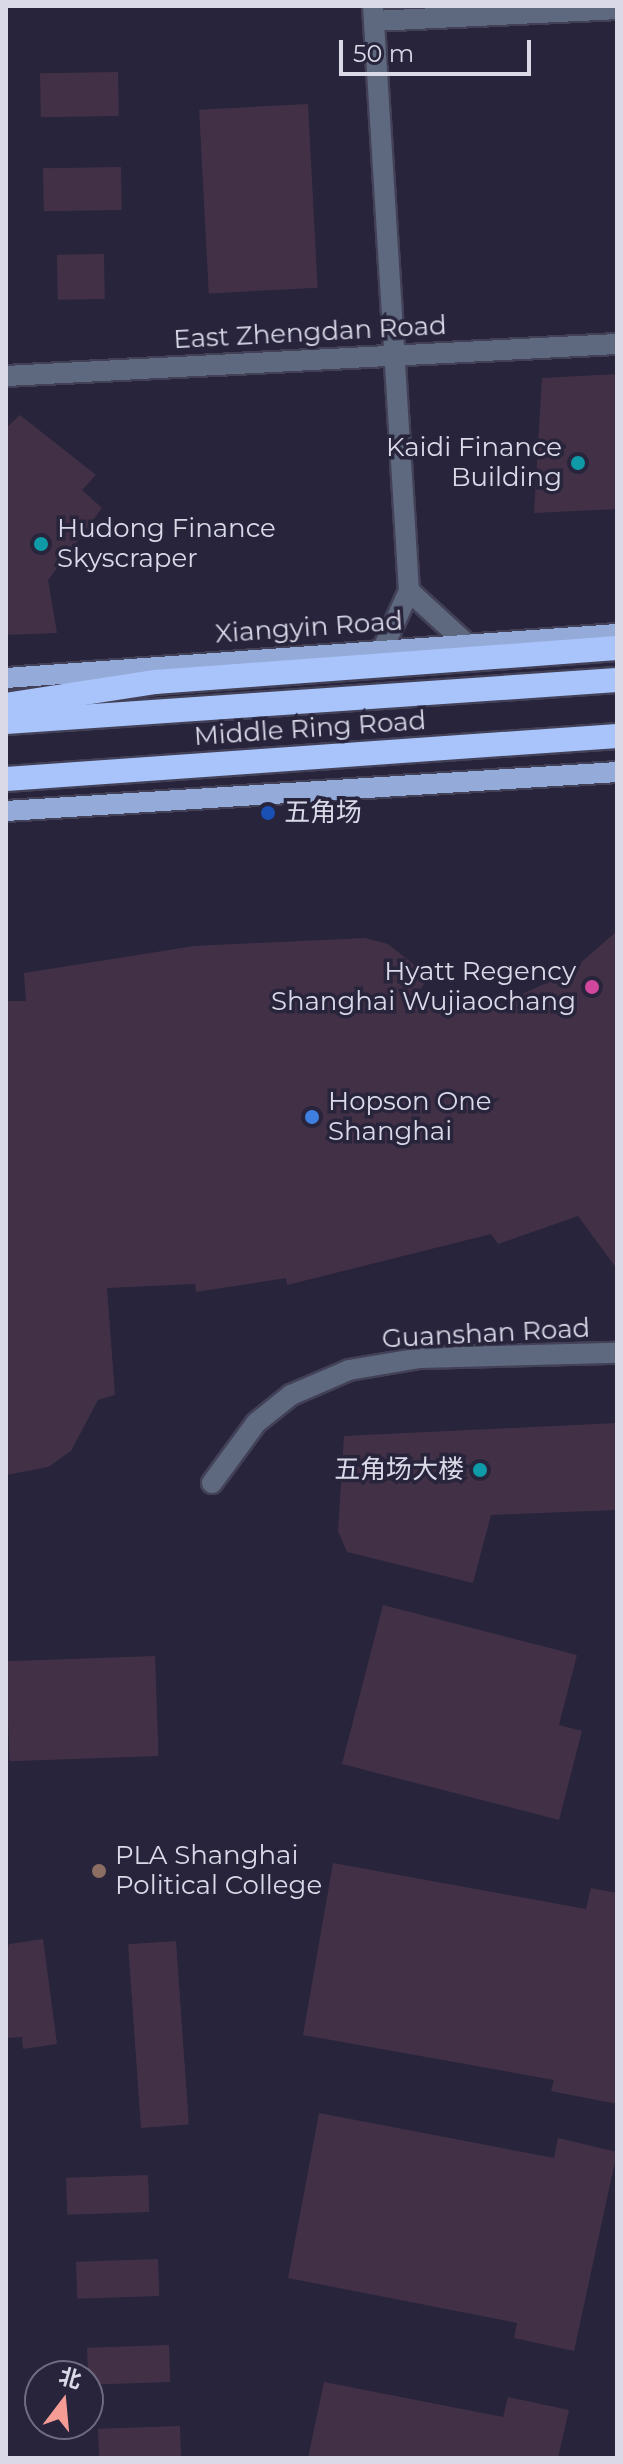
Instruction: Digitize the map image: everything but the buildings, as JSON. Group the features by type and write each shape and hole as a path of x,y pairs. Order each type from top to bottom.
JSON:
{"highway":[{"path":"6,705 155,682 617,648"},
{"name":"Middle Ring Road","path":"6,722 617,680"},
{"name":"Middle Ring Road","path":"6,779 617,736"},
{"path":"6,787 617,752"}],"main road":[{"name":"Xiangyin Road","path":"6,678 383,648 617,634"},
{"path":"6,787 617,745"},
{"path":"6,811 617,772"}],"street":[{"path":"383,648 409,591 389,353 373,13 617,9"},
{"name":"East Zhengdan Road","path":"6,376 389,353 617,344"},
{"path":"409,591 467,644"},
{"name":"Guanshan Road","path":"212,1483 279,1404 349,1370 420,1358 617,1353"}],"place":[{"name":"Kaidi Finance Building","path":"578,463"},
{"name":"Hudong Finance Skyscraper","path":"41,544"},
{"name":"五角场","path":"268,813"},
{"name":"Hyatt Regency Shanghai Wujiaochang","path":"592,987"},
{"name":"Hopson One Shanghai","path":"312,1117"},
{"name":"五角场大楼","path":"480,1470"},
{"name":"PLA Shanghai Political College","path":"99,1871"}]}
